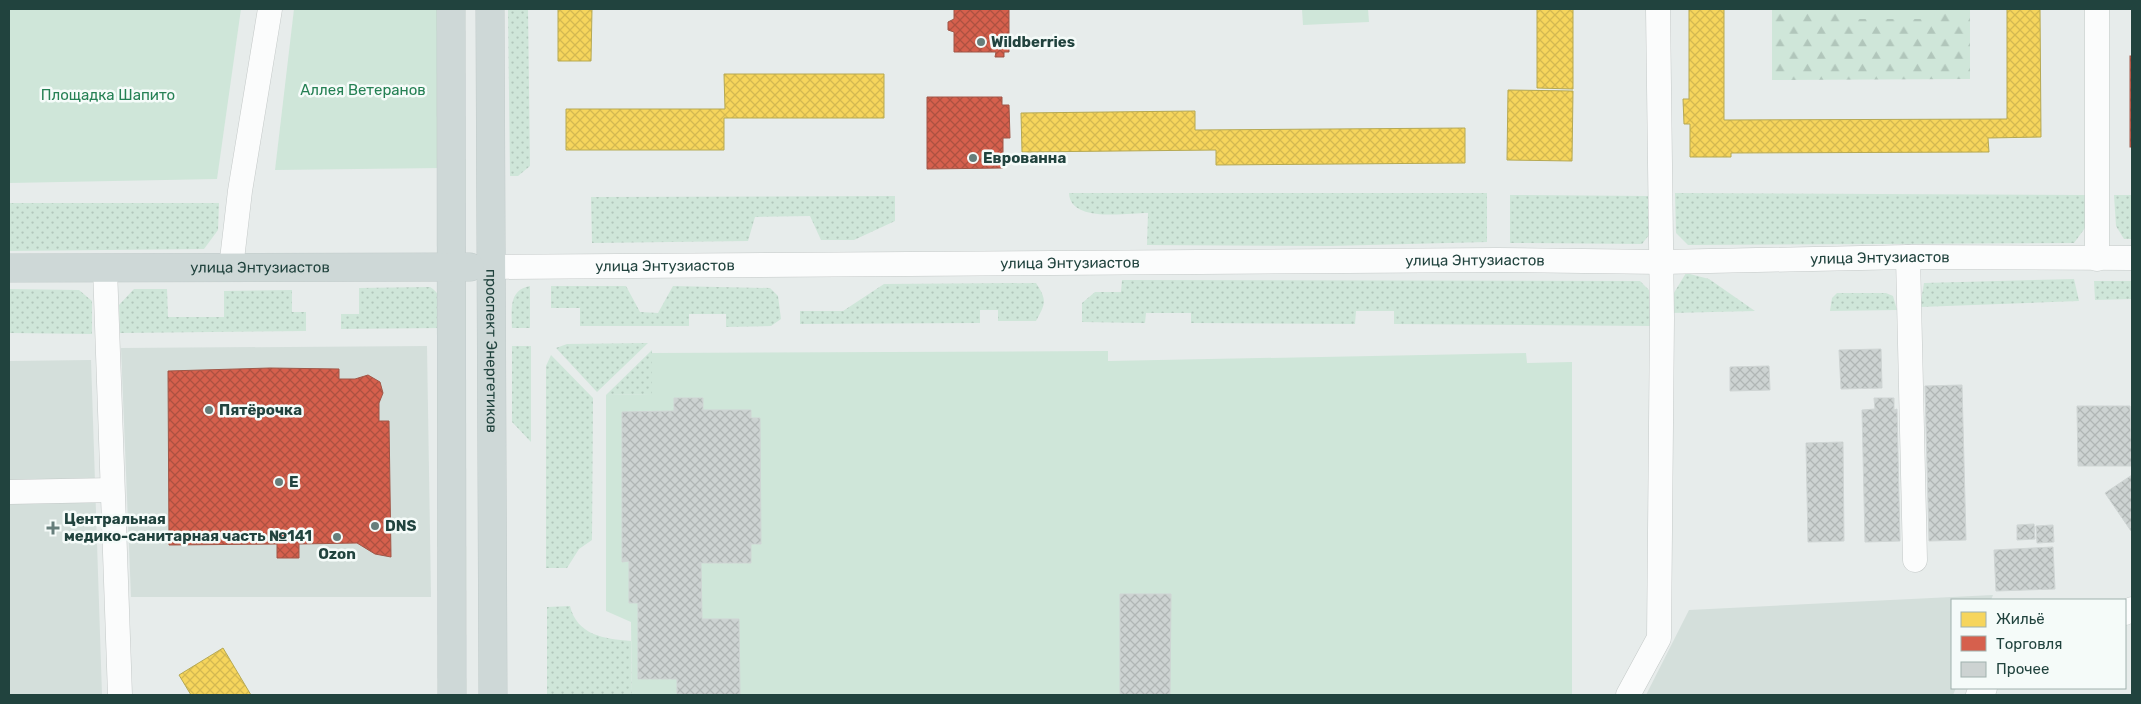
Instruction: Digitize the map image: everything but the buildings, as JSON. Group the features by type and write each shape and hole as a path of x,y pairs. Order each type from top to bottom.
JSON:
{"main road":[{"path":"451,9 452,695"},
{"name":"проспект Энергетиков","path":"490,9 492,695"},
{"name":"улица Энтузиастов","path":"9,268 490,267"}],"street":[{"path":"231,268 240,191 270,9"},
{"path":"1628,695 1659,638 1662,262 1659,184 1658,9"},
{"path":"2097,9 2097,259"},
{"path":"1908,257 1908,354 1915,560"},
{"name":"улица Энтузиастов","path":"490,267 1497,260 1662,262 1908,257 2132,258"},
{"path":"105,268 120,695"},
{"path":"9,492 112,490"}],"shaded area":[{"path":"427,346 431,597 131,597 121,348"},
{"name":"Центральная медико-санитарная часть №141","path":"91,360 102,695 9,695 9,361"},
{"path":"1993,595 1991,599 1951,599 1951,689 1956,689 1953,695 1646,695 1689,610"}],"green space":[{"name":"Площадка Шапито","path":"9,9 241,9 217,179 9,183"},
{"name":"Аллея Ветеранов","path":"294,9 441,9 441,168 275,170"},
{"path":"508,9 528,9 530,166 518,176 510,176"},
{"path":"1302,9 1368,9 1369,22 1303,25"},
{"path":"1772,9 1970,9 1970,79 1772,80"},
{"path":"1853,9 1937,9 1933,19 1853,19"},
{"path":"1069,193 1487,193 1487,242 1330,246 1147,245 1148,213 1114,215 1089,213 1079,209 1072,202"},
{"path":"1675,193 2086,195 2085,228 2074,243 1688,245 1676,233"},
{"path":"1510,195 1648,196 1649,235 1642,244 1510,243"},
{"path":"2114,195 2132,195 2132,239 2124,239 2116,226"},
{"path":"895,196 895,221 854,240 821,240 810,216 755,217 748,241 592,243 591,197"},
{"path":"9,203 219,203 218,230 204,249 9,251"},
{"path":"1686,273 1709,279 1755,311 1671,313 1672,296"},
{"path":"2074,279 2079,301 1920,307 1924,283"},
{"path":"1122,280 1640,281 1650,291 1650,326 1394,324 1394,311 1356,311 1355,324 1191,323 1191,313 1146,313 1145,323 1082,322 1082,303 1095,292 1121,292"},
{"path":"2094,281 2132,281 2132,299 2095,300"},
{"path":"1036,283 1044,302 1036,321 998,321 998,310 980,310 980,323 800,324 800,311 843,311 884,284"},
{"path":"530,286 530,328 512,328 512,308 515,296 523,288"},
{"path":"551,286 626,286 640,312 658,313 673,286 770,288 778,296 781,319 771,326 726,327 726,314 689,314 689,326 580,326 580,308 551,308"},
{"path":"430,287 435,291 440,300 443,328 341,329 341,314 359,314 359,288"},
{"path":"9,289 79,290 92,301 92,334 9,333"},
{"path":"134,289 167,289 168,317 224,317 224,291 292,290 292,312 306,312 306,331 120,333 119,305"},
{"path":"1837,293 1886,293 1893,296 1897,310 1830,311 1832,298"},
{"path":"648,343 597,392 556,348 567,344"},
{"path":"512,346 531,346 531,442 512,422"},
{"path":"652,350 652,394 606,395"},
{"path":"1108,351 1108,361 1526,353 1527,363 1572,362 1572,695 632,695 631,622 606,611 606,395 652,394 652,353"},
{"path":"551,355 593,398 592,540 579,549 567,568 546,568 546,366"},
{"path":"570,606 579,623 593,634 611,639 631,641 632,695 547,695 547,607"}],"place":[{"name":"Wildberries","path":"981,42"},
{"name":"Еврованна","path":"973,158"},
{"name":"Пятёрочка","path":"209,410"},
{"name":"Е","path":"279,482"},
{"name":"DNS","path":"375,526"},
{"name":"Центральная медико-санитарная часть №141","path":"53,528"},
{"name":"Ozon","path":"337,537"}]}
